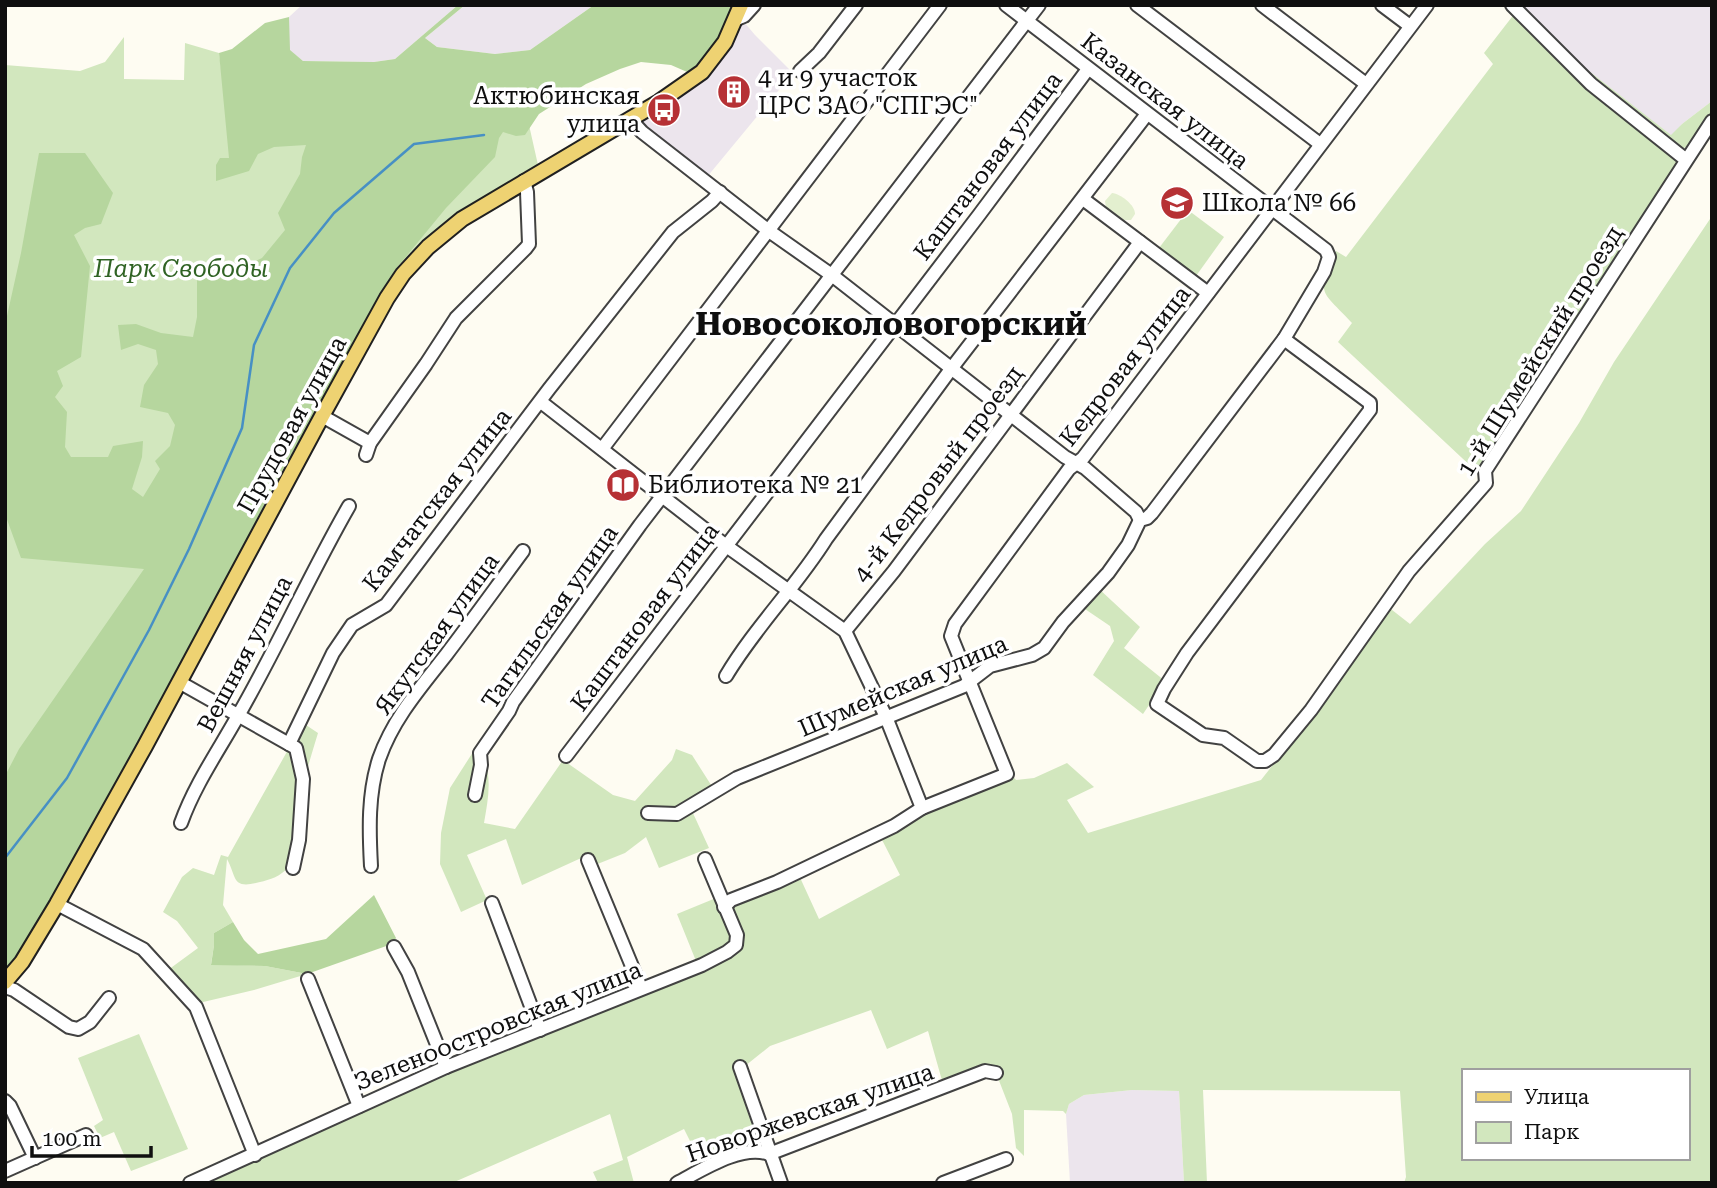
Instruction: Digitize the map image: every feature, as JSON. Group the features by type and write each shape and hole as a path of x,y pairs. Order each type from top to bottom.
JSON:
{"main road":[{"name":"Прудовая улица","path":"5,982 22,962 57,904 322,416 403,274 428,247 462,219 681,89 702,72 719,52 739,12"}],"street":[{"path":"739,12 744,16 754,5"},
{"path":"800,71 819,53 856,5"},
{"path":"602,449 940,5"},
{"name":"Казанская улица","path":"1006,5 1326,250 1329,257"},
{"name":"Тагильская улица","path":"475,794 481,765 480,753 542,661 664,496 1039,5"},
{"path":"1137,5 1320,144"},
{"path":"1262,5 1366,84"},
{"path":"1382,5 1410,26"},
{"name":"Кедровая улица","path":"922,808 1007,774 951,636 955,624 1069,469 1077,463 1427,5"},
{"path":"1512,5 1591,83 1685,159"},
{"name":"Каштановая улица","path":"566,755 1088,69"},
{"path":"726,676 744,646 788,591 951,369 1147,114"},
{"path":"630,119 642,132 769,231 833,276 1065,457 1085,468 1136,512 1140,520"},
{"name":"1-й Шумейский проезд","path":"1284,339 1370,403 1370,410 1187,653 1157,704 1203,736 1224,738 1257,761 1265,761 1275,755 1311,710 1409,571 1486,483 1485,471 1712,121"},
{"path":"322,416 368,449 456,318 529,244 527,192 524,181"},
{"name":"Камчатская улица","path":"289,744 333,653 352,625 386,605 673,232 720,192"},
{"path":"1083,199 1208,293"},
{"name":"4-й Кедровый проезд","path":"845,631 894,571 1140,242"},
{"name":"Шумейская улица","path":"648,813 677,814 737,778 964,686 990,666 1045,648 1063,622 1108,573 1128,545 1140,520 1152,513 1284,339 1318,283 1329,257"},
{"path":"541,402 725,545 845,631 886,717 922,808 894,826 777,882 731,900 724,907"},
{"name":"Вешняя улица","path":"181,823 187,807 238,717 314,568 349,506"},
{"name":"Якутская улица","path":"371,866 368,821 371,795 379,760 392,728 417,689 523,551"},
{"path":"179,682 296,748 303,779 299,840 293,868"},
{"name":"Зеленоостровская улица","path":"190,1183 446,1067 702,965 727,952 736,945 737,935 705,859"},
{"path":"589,860 641,988"},
{"path":"492,903 540,1030"},
{"path":"57,904 143,949 196,1007 255,1155"},
{"path":"394,947 408,972 446,1067"},
{"path":"308,979 359,1106"},
{"path":"5,987 14,990 69,1027 78,1029 90,1022 109,999"},
{"path":"740,1067 781,1183"},
{"name":"Новоржевская улица","path":"677,1183 734,1156 761,1151 769,1154 985,1071 996,1073"},
{"path":"5,1101 35,1158"},
{"path":"5,1171 86,1135"},
{"path":"943,1183 1006,1159"}],"shaded area":[{"path":"302,5 458,5 395,59 374,62 303,61 289,50 289,17"},
{"path":"465,5 594,5 530,50 495,54 437,47 425,38"},
{"path":"1518,5 1712,5 1712,101 1682,124 1672,136 1553,43"},
{"path":"744,22 793,73 707,177 644,128 642,121 721,56"},
{"path":"1132,1090 1179,1091 1184,1183 1070,1183 1066,1114 1069,1104 1084,1095"}],"green space":[{"name":"Парк Свободы","path":"458,5 465,5 425,38 437,47 495,54 530,50 594,5 737,5 723,40 694,75 671,65 641,62 586,84 539,114 525,135 516,136 503,132 495,157 446,208 395,270 277,480 154,719 17,960 5,972 5,776 19,749 144,569 21,558 5,514 5,325 39,153 85,153 113,193 101,224 85,228 74,235 90,266 81,357 57,371 63,386 55,397 67,412 65,447 71,457 108,457 113,446 143,441 142,457 132,489 143,497 160,469 155,461 170,446 175,425 168,413 140,407 144,385 158,364 156,350 138,344 121,350 118,325 136,324 161,333 193,337 197,317 197,274 206,265 227,274 262,258 285,230 278,213 300,174 306,145 274,147 258,154 249,171 216,181 216,165 220,158 229,158 219,53 232,49 265,23 289,17 290,50 303,61 374,62 395,59"},
{"path":"1515,13 1673,154 1678,163 1674,174 1477,472 1338,342 1352,323 1327,297 1324,284 1336,251 1346,257 1493,64 1484,53"},
{"name":"Парк Свободы","path":"124,37 124,79 184,80 185,43 219,53 225,98 529,125 538,165 460,214 371,288 301,416 50,905 5,976 5,65 80,71 105,62"},
{"path":"1553,43 1671,135 1712,101 1702,131 1692,143 1679,149 1592,81"},
{"path":"1112,193 1133,207 1135,214 1131,220 1123,220 1106,208 1105,201"},
{"path":"1188,210 1224,237 1196,276 1159,248"},
{"path":"1712,216 1712,1183 1404,1183 1406,1177 1400,1091 1203,1090 1207,1183 1184,1183 1179,1091 1132,1090 1084,1095 1069,1104 1066,1114 1063,1111 1024,1110 1024,1156 1016,1148 1012,1114 998,1078 992,1073 943,1084 928,1031 887,1049 871,1010 770,1046 745,1066 768,1146 759,1145 702,1165 684,1129 627,1157 634,1183 598,1183 593,1172 623,1160 610,1114 452,1183 204,1183 357,1110 696,961 677,914 797,871 819,919 900,875 879,834 1011,774 1016,780 1034,778 1067,763 1094,787 1067,800 1088,833 1261,780 1314,713 1387,606 1410,624 1485,544 1521,511 1579,423 1614,362"},
{"path":"1098,588 1140,627 1124,648 1165,681 1143,714 1093,675 1114,641 1110,626 1082,607"},
{"path":"303,723 318,733 306,775 298,836 292,859 279,875 244,884 236,880 227,859 223,905 233,922 214,933 211,964 265,966 307,974 199,1003 168,970 198,948 177,921 163,912 182,877 193,868 214,875 221,855 228,857"},
{"path":"676,749 692,755 713,788 692,811 709,848 659,868 646,837 625,853 595,865 589,858 579,859 522,885 506,839 467,855 487,900 461,912 440,864 441,833 450,788 473,752 482,755 488,771 489,788 484,823 515,829 563,760 613,795 635,801 672,760"},
{"path":"374,895 396,938 392,944 307,974 265,966 211,965 214,933 233,922 244,940 258,954 326,939"},
{"path":"139,1034 188,1149 131,1171 114,1132 100,1138 94,1126 103,1120 78,1058"}],"waterway":[{"path":"5,858 67,778 149,630 189,549 242,428 254,345 290,268 334,213 414,144 484,135"}],"place":[{"name":"4 и 9 участок ЦРС ЗАО \"СПГЭС\"","path":"734,92"},
{"name":"Актюбинская улица","path":"664,110"},
{"name":"Школа № 66","path":"1177,203"},
{"name":"Библиотека № 21","path":"623,485"}],"district":[{"name":"Новосоколовогорский","path":"891,324"}]}
